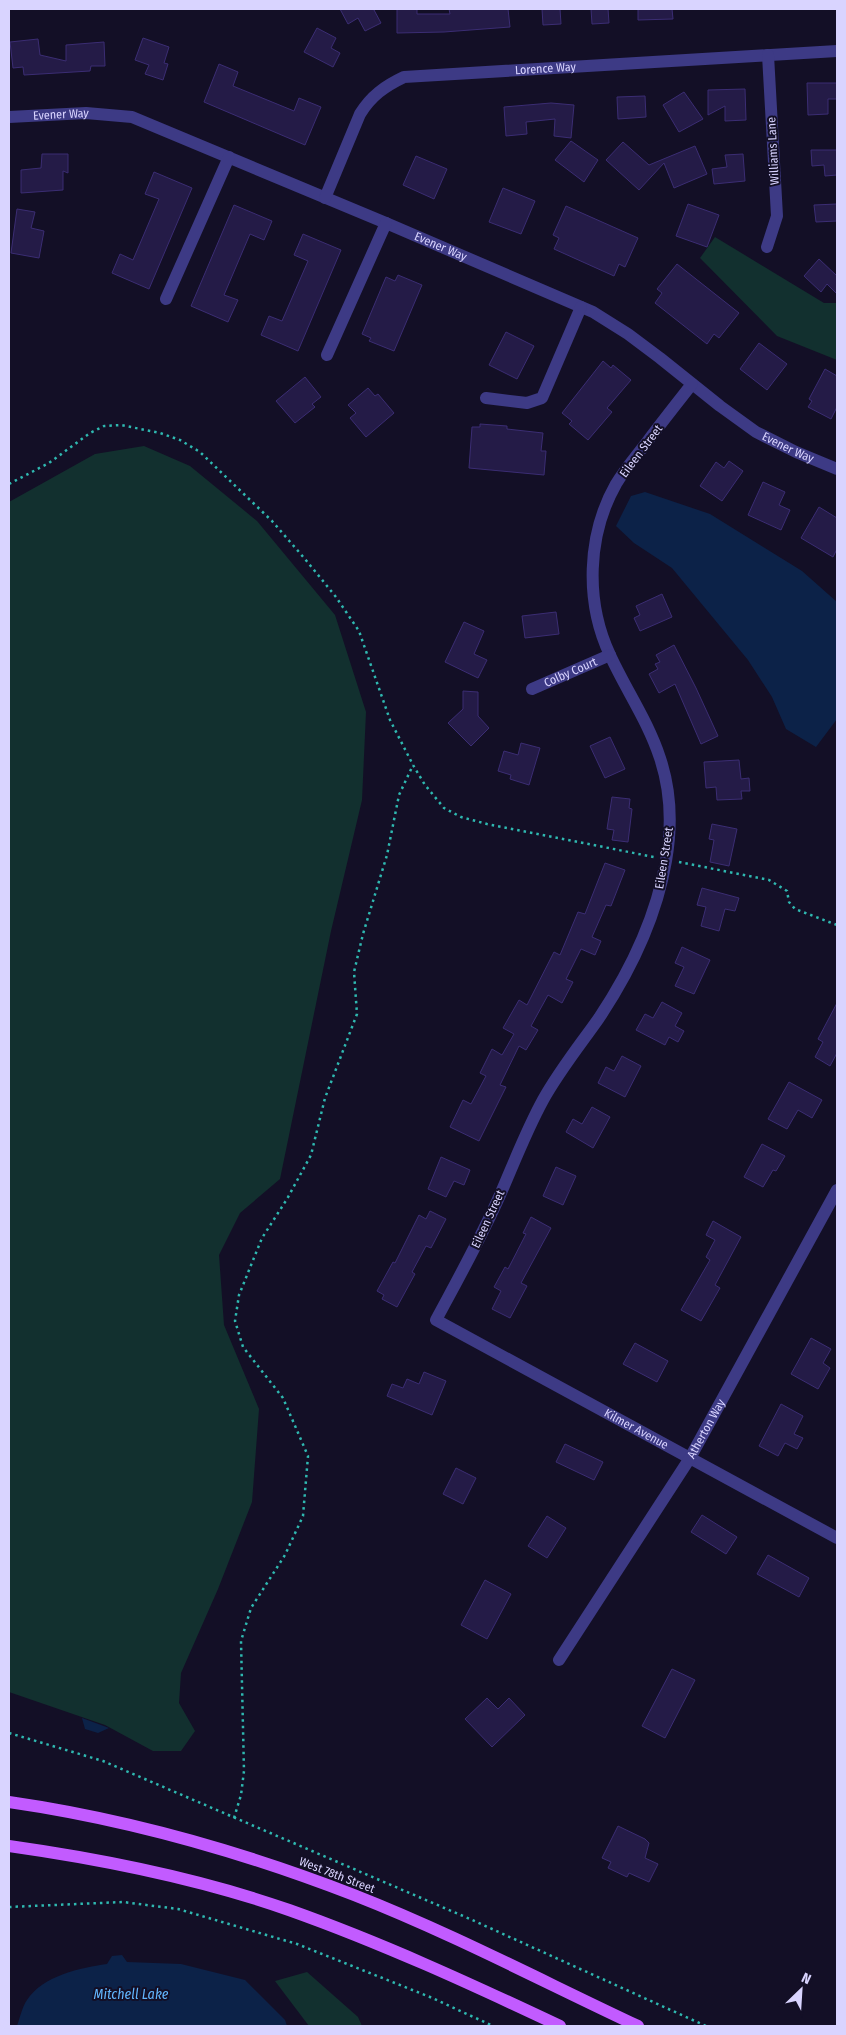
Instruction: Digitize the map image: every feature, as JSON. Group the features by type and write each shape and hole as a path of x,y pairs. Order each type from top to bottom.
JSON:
{"main road":[{"name":"West 78th Street","path":"9,1802 62,1810 172,1836 267,1863 354,1895 410,1919 638,2026"},
{"path":"9,1846 117,1865 210,1886 287,1909 428,1964 560,2026"}],"street":[{"name":"Lorence Way","path":"325,198 360,114 366,104 388,85 404,77 837,51"},
{"name":"Williams Lane","path":"767,247 777,216 768,54"},
{"name":"Evener Way","path":"9,118 86,113 132,117 386,223 581,307 628,334 756,432 796,452 837,468"},
{"path":"166,299 229,157"},
{"path":"327,355 386,223"},
{"path":"486,398 527,403 542,398 581,307"},
{"name":"Eileen Street","path":"436,1320 484,1229 543,1098 604,1010 622,980 638,950 657,903 666,860 670,826 669,792 660,758 647,726 602,636 595,606 592,575 596,544 604,513 616,484 692,384"},
{"name":"Colby Court","path":"532,689 610,655"},
{"name":"Atherton Way","path":"559,1660 690,1458 837,1190"},
{"name":"Kilmer Avenue","path":"436,1320 837,1538"}],"path":[{"path":"9,484 49,463 90,433 104,426 121,425 160,433 180,440 200,452 272,521 346,611 367,649 390,720 412,766 444,808 460,817 769,880 787,891 789,902 795,909 837,925"},
{"path":"234,1818 241,1796 244,1771 241,1641 251,1608 285,1555 303,1516 308,1456 282,1398 243,1346 235,1321 239,1294 262,1238 287,1199 311,1155 325,1098 357,1014 354,972 386,854 399,795 412,766"},
{"path":"9,1733 103,1761 470,1919 706,2026"},
{"path":"9,1907 124,1902 178,1909 297,1944 430,1997 494,2026"}],"green space":[{"path":"715,237 824,303 837,303 837,360 777,336 700,258"},
{"path":"144,446 190,466 257,521 335,615 366,712 362,800 331,931 280,1179 240,1213 219,1255 224,1325 259,1409 252,1502 218,1589 181,1673 179,1703 195,1731 181,1751 153,1751 105,1725 9,1692 9,502 95,454"},
{"path":"307,1972 358,2017 362,2026 309,2026 275,1981"}],"water":[{"path":"645,492 710,514 802,571 837,602 837,719 816,747 786,729 772,697 748,660 672,568 634,543 616,526 631,496"},
{"path":"82,1718 109,1728 98,1733 85,1729"},
{"name":"Mitchell Lake","path":"122,1955 127,1962 181,1964 245,1980 285,2020 287,2026 17,2026 25,2003 42,1985 74,1971 107,1964 112,1956"}],"building":[{"path":"340,9 376,9 374,10 381,23 365,31 358,18 348,24"},
{"path":"397,9 417,9 417,14 450,14 449,9 508,9 510,27 397,33"},
{"path":"542,9 560,9 561,24 543,25"},
{"path":"591,9 608,9 609,23 592,24"},
{"path":"638,9 672,9 673,19 638,20"},
{"path":"317,28 336,38 331,48 340,53 333,67 304,52"},
{"path":"143,38 169,47 164,63 168,64 163,80 145,74 149,65 135,60"},
{"path":"38,39 40,55 66,61 66,45 104,42 105,66 91,66 90,71 24,75 23,67 13,68 10,42"},
{"path":"219,64 238,72 233,86 294,111 299,98 321,107 305,145 204,102"},
{"path":"807,83 837,83 837,99 828,99 828,114 808,115"},
{"path":"745,89 746,120 725,121 725,106 708,115 708,90"},
{"path":"684,92 703,119 679,132 663,105"},
{"path":"645,96 646,117 618,119 617,97"},
{"path":"551,103 574,105 571,138 554,136 555,119 526,122 527,134 506,136 504,107"},
{"path":"571,141 598,160 584,182 555,160"},
{"path":"623,142 649,165 695,146 707,174 674,188 664,163 639,190 606,160"},
{"path":"811,150 837,150 837,175 825,176 824,165 812,166"},
{"path":"42,154 68,154 68,173 63,171 63,190 21,193 21,170 41,168"},
{"path":"743,154 745,181 714,184 712,169 727,167 725,155"},
{"path":"416,156 447,169 434,199 403,185"},
{"path":"154,172 192,188 149,289 112,273 120,254 133,260 159,199 145,194"},
{"path":"503,188 535,201 521,234 489,222"},
{"path":"688,204 719,215 707,247 676,236"},
{"path":"837,204 837,221 816,222 814,205"},
{"path":"234,205 272,221 264,240 250,234 224,295 238,300 228,322 191,306"},
{"path":"566,206 638,238 625,267 619,264 614,276 554,249 559,238 553,235"},
{"path":"17,209 35,212 31,228 44,231 39,258 11,253"},
{"path":"303,234 341,250 298,351 261,335 269,316 282,321 308,261 294,255"},
{"path":"819,259 837,276 837,294 827,284 821,292 804,276"},
{"path":"677,264 739,313 719,338 714,334 707,344 655,303 662,293 657,289"},
{"path":"398,275 422,285 394,351 369,341 371,338 362,334 386,277 395,281"},
{"path":"506,332 534,346 517,379 489,365"},
{"path":"759,343 787,364 767,390 740,369"},
{"path":"603,361 611,368 613,365 631,380 607,408 612,412 588,440 569,424 572,421 562,413"},
{"path":"825,369 837,376 837,407 831,419 808,407 812,401 809,399"},
{"path":"305,377 321,397 312,404 315,407 295,423 276,401"},
{"path":"368,388 375,396 378,394 394,413 366,437 350,418 356,413 348,405"},
{"path":"480,424 507,426 507,429 543,433 541,451 546,451 544,475 469,468 472,427 480,427"},
{"path":"729,461 743,471 722,501 700,486 716,462 724,468"},
{"path":"763,482 785,492 779,505 790,510 781,530 748,515"},
{"path":"819,507 837,518 837,549 833,557 801,538"},
{"path":"662,594 672,617 640,631 634,618 640,615 636,606"},
{"path":"556,612 559,634 525,638 522,616"},
{"path":"464,622 484,631 474,654 487,660 478,678 445,662"},
{"path":"674,645 718,736 701,744 675,684 659,693 649,674 658,669 655,664 660,662 656,655"},
{"path":"463,691 478,692 478,716 489,728 471,746 448,723 463,709"},
{"path":"610,737 625,769 605,778 590,746"},
{"path":"521,743 540,748 529,785 510,779 511,775 498,771 504,751 518,755"},
{"path":"739,760 741,779 749,778 750,791 741,791 742,799 717,800 716,787 706,788 704,762"},
{"path":"612,797 630,799 629,808 632,809 628,842 612,840 614,830 607,829"},
{"path":"712,824 737,829 729,866 710,862 714,840 709,839"},
{"path":"605,863 625,870 611,906 606,905 592,937 601,941 595,955 581,949 566,979 573,982 562,1003 548,995 531,1026 538,1030 526,1050 519,1046 500,1085 506,1087 479,1141 450,1127 463,1100 471,1104 486,1076 480,1073 492,1049 502,1055 514,1034 503,1028 519,1000 527,1005 554,952 560,955 578,912 585,914"},
{"path":"702,888 739,898 735,911 725,909 719,931 701,926 706,907 697,905"},
{"path":"682,947 710,960 694,994 675,986 684,967 675,963"},
{"path":"662,1002 682,1013 675,1026 684,1031 678,1042 669,1037 665,1045 636,1030 645,1014 653,1018"},
{"path":"837,1003 837,1053 830,1066 815,1057 823,1042 818,1039"},
{"path":"622,1056 641,1066 625,1097 598,1083 606,1067 614,1071"},
{"path":"789,1082 822,1100 812,1118 798,1110 787,1129 768,1119"},
{"path":"592,1107 610,1117 593,1148 566,1132 573,1119 582,1124"},
{"path":"762,1144 785,1156 776,1171 773,1170 763,1187 744,1177"},
{"path":"441,1157 470,1170 464,1185 454,1181 446,1197 428,1189"},
{"path":"556,1167 576,1176 563,1205 543,1196"},
{"path":"430,1211 446,1219 431,1248 426,1246 412,1272 415,1274 397,1307 382,1299 384,1295 377,1291 393,1262 395,1263 419,1215 426,1219"},
{"path":"531,1217 551,1228 521,1283 527,1286 510,1318 492,1309 501,1291 494,1287 505,1267 508,1269 526,1234 523,1233"},
{"path":"713,1221 741,1237 715,1285 720,1288 701,1321 681,1310 710,1260 706,1257 715,1240 706,1235"},
{"path":"811,1338 831,1349 823,1363 830,1368 818,1389 791,1374"},
{"path":"635,1343 668,1361 657,1382 623,1364"},
{"path":"424,1372 446,1381 432,1415 387,1396 392,1384 403,1388 407,1379 419,1384"},
{"path":"781,1404 803,1416 794,1434 803,1438 797,1449 785,1443 778,1456 759,1446"},
{"path":"565,1444 603,1462 594,1480 556,1462"},
{"path":"456,1468 476,1478 463,1504 443,1494"},
{"path":"702,1515 737,1537 726,1554 691,1532"},
{"path":"547,1516 566,1528 547,1558 528,1546"},
{"path":"768,1555 809,1578 799,1597 757,1574"},
{"path":"485,1580 511,1594 487,1639 461,1625"},
{"path":"672,1669 695,1680 665,1738 642,1726"},
{"path":"487,1698 498,1709 509,1698 525,1715 492,1747 465,1719"},
{"path":"618,1826 645,1839 649,1843 645,1858 658,1864 649,1882 629,1873 627,1877 608,1868 611,1862 602,1858"}]}
